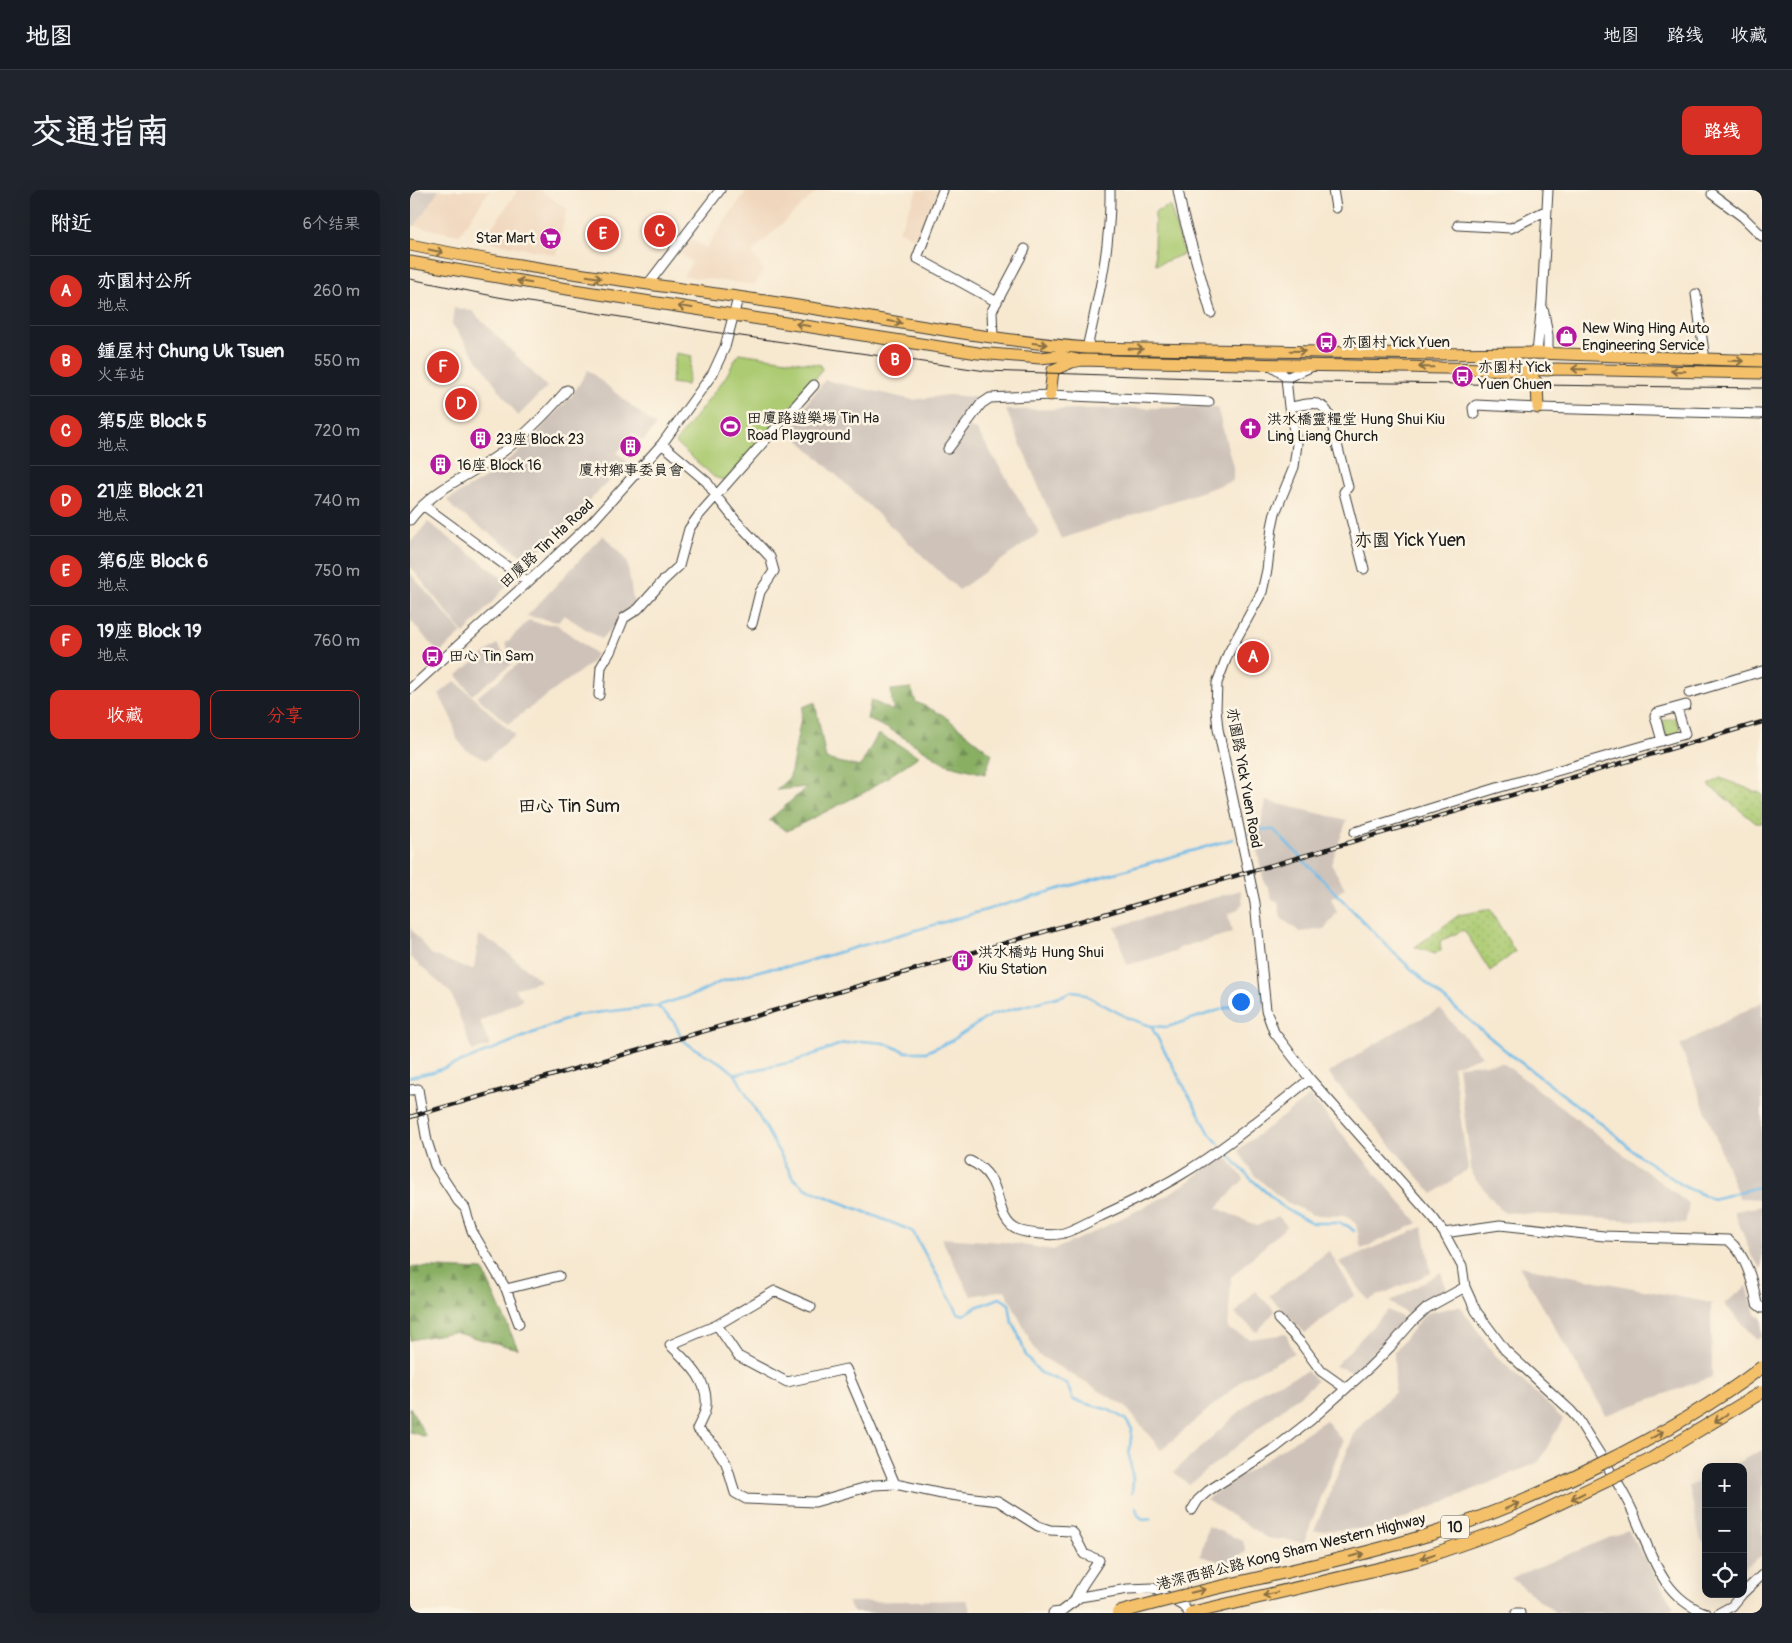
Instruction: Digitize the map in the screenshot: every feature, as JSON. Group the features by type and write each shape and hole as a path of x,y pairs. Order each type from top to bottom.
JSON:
{"highway":[{"name":"港深西部公路 Kong Sham Western Highway","path":"1118,1613 1208,1589 1374,1551 1447,1530 1501,1511 1548,1491 1639,1445 1693,1413 1762,1367"},
{"name":"10","path":"1190,1613 1416,1560 1508,1528 1648,1461 1762,1392"}],"main road":[{"path":"410,245 490,261 993,338 1087,348 1431,354 1542,353 1762,361"},
{"path":"410,262 543,286 969,352 1040,358 1058,356 1077,360 1526,371 1762,373"},
{"path":"993,338 994,354"},
{"path":"1542,353 1548,370"},
{"path":"1040,358 1053,370"},
{"path":"1053,370 1077,360"},
{"path":"1050,395 1053,370"},
{"path":"1538,408 1538,383 1548,370"},
{"path":"1526,371 1538,383"}],"street":[{"path":"648,284 720,190"},
{"path":"943,190 916,258 997,302"},
{"path":"1087,348 1100,292 1109,240 1110,190"},
{"path":"1178,190 1182,216 1212,313"},
{"path":"1333,190 1336,208"},
{"path":"1542,353 1542,302 1548,190"},
{"path":"1712,194 1743,217 1762,236"},
{"path":"1458,225 1511,228 1547,210"},
{"path":"993,338 992,311 1025,249"},
{"path":"1696,294 1705,360"},
{"name":"田廈路 Tin Ha Road","path":"410,689 528,582 603,510 662,444 713,373 725,347 738,298"},
{"path":"1269,364 1286,378 1313,366"},
{"name":"亦園路 Yick Yuen Road","path":"1286,378 1289,407 1297,444 1294,467 1275,513 1264,584 1221,670 1217,683 1216,709 1220,738 1255,903 1266,1010 1274,1032 1310,1079 1427,1210 1444,1233 1462,1266 1465,1287 1476,1311 1504,1350 1570,1410 1578,1420 1630,1507 1655,1566 1664,1582 1698,1612"},
{"path":"599,695 601,666 610,652 624,618 638,609 663,581 677,570 689,529 814,385"},
{"path":"410,520 435,493 498,456 519,439 567,390"},
{"path":"948,449 981,404 990,398 1050,395 1209,402"},
{"path":"1289,407 1313,402 1327,410 1348,489 1344,492 1364,569"},
{"path":"1474,414 1473,408 1476,405 1760,414"},
{"path":"662,444 707,482 736,521 770,557 774,572 760,592 752,624"},
{"path":"423,505 528,582"},
{"path":"1689,693 1762,671"},
{"path":"1355,832 1497,788 1662,741 1685,734 1682,706 1657,713 1655,716 1662,741"},
{"path":"970,1161 981,1167 992,1179 999,1204 1013,1227 1034,1233 1060,1234 1178,1177 1230,1142 1310,1079"},
{"path":"410,1090 418,1089 427,1141 435,1166 458,1201 465,1208 472,1231 506,1289 519,1324"},
{"path":"1444,1233 1500,1225 1604,1236 1728,1240 1734,1245 1752,1278 1757,1304 1762,1308"},
{"path":"506,1289 559,1276"},
{"path":"1192,1510 1198,1500 1208,1491 1276,1448 1311,1420 1370,1367 1412,1322 1428,1308 1465,1287"},
{"path":"811,1307 775,1291 717,1325 670,1345 696,1372 704,1391 705,1410 697,1428 715,1446 726,1463 734,1493 746,1499 815,1502 874,1485 895,1484 942,1494 998,1501 1038,1526 1050,1530 1071,1531 1084,1554 1099,1560 1089,1578 1077,1593 1074,1602"},
{"path":"1278,1319 1300,1342 1321,1372 1345,1388"},
{"path":"717,1325 738,1356 787,1382 846,1369 895,1484"},
{"path":"1747,1589 1762,1575"},
{"path":"1058,1613 1080,1597 1128,1589 1153,1588 1183,1606 1190,1613"},
{"path":"1719,1613 1732,1606 1739,1598"}],"shaded area":[{"path":"410,190 439,190 415,226 410,225"},
{"path":"439,190 490,190 459,235 415,226"},
{"path":"518,190 540,190 567,209 556,255 483,240"},
{"path":"747,190 818,190 752,252 763,270 755,285 683,276 692,262 677,252 688,237 706,248"},
{"path":"918,190 939,190 919,241 899,230"},
{"path":"454,308 472,311 547,387 518,416 452,324"},
{"path":"588,370 656,426 643,441 632,433 617,453 628,462 529,561 454,509 447,500 487,477 524,447 573,394"},
{"path":"825,380 913,400 947,395 975,397 960,425 977,430 1040,533 959,590 787,429"},
{"path":"1217,407 1233,467 1233,481 1061,539 1006,410"},
{"path":"428,522 509,583 464,634 410,566 410,543"},
{"path":"603,535 627,561 634,606 601,639 564,615 558,622 527,616"},
{"path":"410,573 462,633 439,653 410,620"},
{"path":"529,620 541,624 556,624 596,654 590,664 508,724 477,697 518,664 505,644"},
{"path":"497,644 512,664 472,695 457,675"},
{"path":"455,681 515,735 486,760 465,749 457,739 452,720 439,694"},
{"path":"1266,801 1347,820 1331,864 1345,888 1331,898 1337,912 1325,929 1300,932 1281,918 1278,902 1272,899 1264,882 1256,845"},
{"path":"1241,890 1243,903 1237,910 1228,914 1232,933 1181,947 1175,952 1127,965 1115,927"},
{"path":"410,928 431,954 465,968 474,969 479,935 499,946 541,981 514,989 523,999 480,1021 490,1046 472,1051 451,993 410,957"},
{"path":"1762,1002 1762,1199 1739,1198 1680,1045"},
{"path":"1440,1009 1482,1056 1453,1066 1468,1169 1433,1194 1328,1073 1400,1029"},
{"path":"1503,1063 1689,1204 1685,1224 1503,1212 1472,1175 1458,1066"},
{"path":"1310,1096 1418,1223 1361,1249 1356,1224 1347,1216 1313,1215 1283,1200 1254,1175 1238,1150"},
{"path":"1223,1153 1244,1179 1217,1208 1257,1226 1278,1216 1287,1226 1231,1277 1228,1329 1250,1339 1286,1334 1294,1353 1245,1378 1161,1450 1125,1406 1037,1354 1005,1290 971,1296 941,1238 1003,1242 1053,1250 1160,1199 1190,1181"},
{"path":"1762,1206 1762,1269 1752,1257 1734,1211"},
{"path":"1423,1227 1431,1273 1368,1300 1339,1262"},
{"path":"1329,1251 1355,1295 1305,1333 1269,1296"},
{"path":"1519,1266 1711,1303 1712,1377 1606,1415"},
{"path":"1441,1272 1447,1292 1408,1315 1390,1302"},
{"path":"1747,1286 1755,1314 1762,1319 1762,1337 1756,1339 1724,1304"},
{"path":"1255,1291 1275,1311 1257,1332 1235,1314"},
{"path":"1460,1306 1494,1354 1563,1419 1539,1462 1382,1528 1314,1531 1356,1430 1395,1392 1394,1352 1426,1313"},
{"path":"1388,1310 1406,1319 1353,1372 1335,1366"},
{"path":"1307,1371 1317,1381 1189,1485 1174,1472 1263,1390"},
{"path":"1326,1420 1343,1441 1304,1542 1267,1538 1206,1499"},
{"path":"1762,1450 1762,1555 1747,1566 1747,1463 1736,1463"},
{"path":"1702,1480 1702,1541 1701,1540 1689,1486"},
{"path":"1208,1526 1243,1541 1246,1552 1225,1563 1200,1556"},
{"path":"1628,1530 1674,1608 1661,1613 1556,1613 1511,1578"},
{"path":"967,1600 971,1613 854,1613 847,1602"}],"green space":[{"path":"1170,206 1184,254 1156,265 1154,247 1155,212"},
{"path":"676,353 692,356 687,385 671,383"},
{"name":"田廈路遊樂場 Tin Ha Road Playground","path":"739,353 821,365 822,369 814,381 726,481 714,477 676,443 725,378"},
{"path":"911,688 916,702 943,715 992,754 985,774 946,764 893,731 867,719 871,700 893,711 891,690"},
{"path":"815,702 826,759 860,767 878,734 919,756 867,791 787,831 769,820 807,787 776,790 790,777 803,707"},
{"path":"1676,717 1681,733 1666,737 1662,721"},
{"path":"1720,778 1762,794 1762,823 1756,823 1709,785"},
{"path":"1490,909 1515,952 1490,971 1464,930 1440,941 1441,950 1435,954 1415,947 1459,915"},
{"path":"414,1267 483,1270 518,1349 453,1332 410,1340 410,1269"},
{"path":"410,1407 426,1437 410,1432"}],"waterway":[{"path":"1700,685 1730,676"},
{"path":"1248,834 1265,829 1274,830 1393,952 1443,998 1511,1055 1616,1135 1634,1152 1685,1187 1713,1199 1762,1186"},
{"path":"410,1077 433,1072 464,1061 577,1015 657,1006 698,993 720,982 766,969 791,966 1233,839"},
{"path":"735,1074 793,1062 841,1044 861,1041 884,1043 906,1052 926,1052 951,1041 991,1015 1064,995 1072,991 1080,992 1128,1018 1151,1026 1167,1027 1250,1000"},
{"path":"657,1006 673,1020 683,1040 723,1064 735,1074 794,1179 807,1189 913,1232 958,1313 964,1315 976,1307 1000,1298 1009,1304 1012,1322 1026,1356 1041,1373 1067,1384 1073,1400 1109,1410 1125,1419 1132,1429 1129,1455 1133,1480 1132,1493"},
{"path":"1151,1026 1210,1134 1219,1144"},
{"path":"1226,1152 1249,1177 1284,1208 1312,1223 1339,1223 1348,1226 1354,1231"},
{"path":"1136,1508 1138,1515 1144,1520 1151,1519"}],"tram line":[{"path":"410,279 498,297 713,332 986,371 1315,382 1762,388"}],"railway":[{"path":"410,1117 1762,722"}],"place":[{"name":"第5座 Block 5","path":"660,231"},
{"name":"第6座 Block 6","path":"603,234"},
{"name":"Star Mart","path":"551,238"},
{"name":"New Wing Hing Auto Engineering Service","path":"1566,337"},
{"name":"亦園村 Yick Yuen","path":"1326,342"},
{"name":"鍾屋村 Chung Uk Tsuen","path":"895,360"},
{"name":"19座 Block 19","path":"443,367"},
{"name":"亦園村 Yick Yuen Chuen","path":"1462,376"},
{"name":"21座 Block 21","path":"461,404"},
{"name":"田廈路遊樂場 Tin Ha Road Playground","path":"731,427"},
{"name":"洪水橋靈糧堂 Hung Shui Kiu Ling Liang Church","path":"1251,428"},
{"name":"23座 Block 23","path":"480,439"},
{"name":"廈村鄉事委員會","path":"631,447"},
{"name":"16座 Block 16","path":"441,465"},
{"name":"田心 Tin Sam","path":"433,656"},
{"name":"亦園村公所","path":"1253,657"},
{"name":"洪水橋站 Hung Shui Kiu Station","path":"962,961"}],"district":[{"name":"亦園 Yick Yuen","path":"1410,540"},
{"name":"田心 Tin Sum","path":"569,806"}]}
